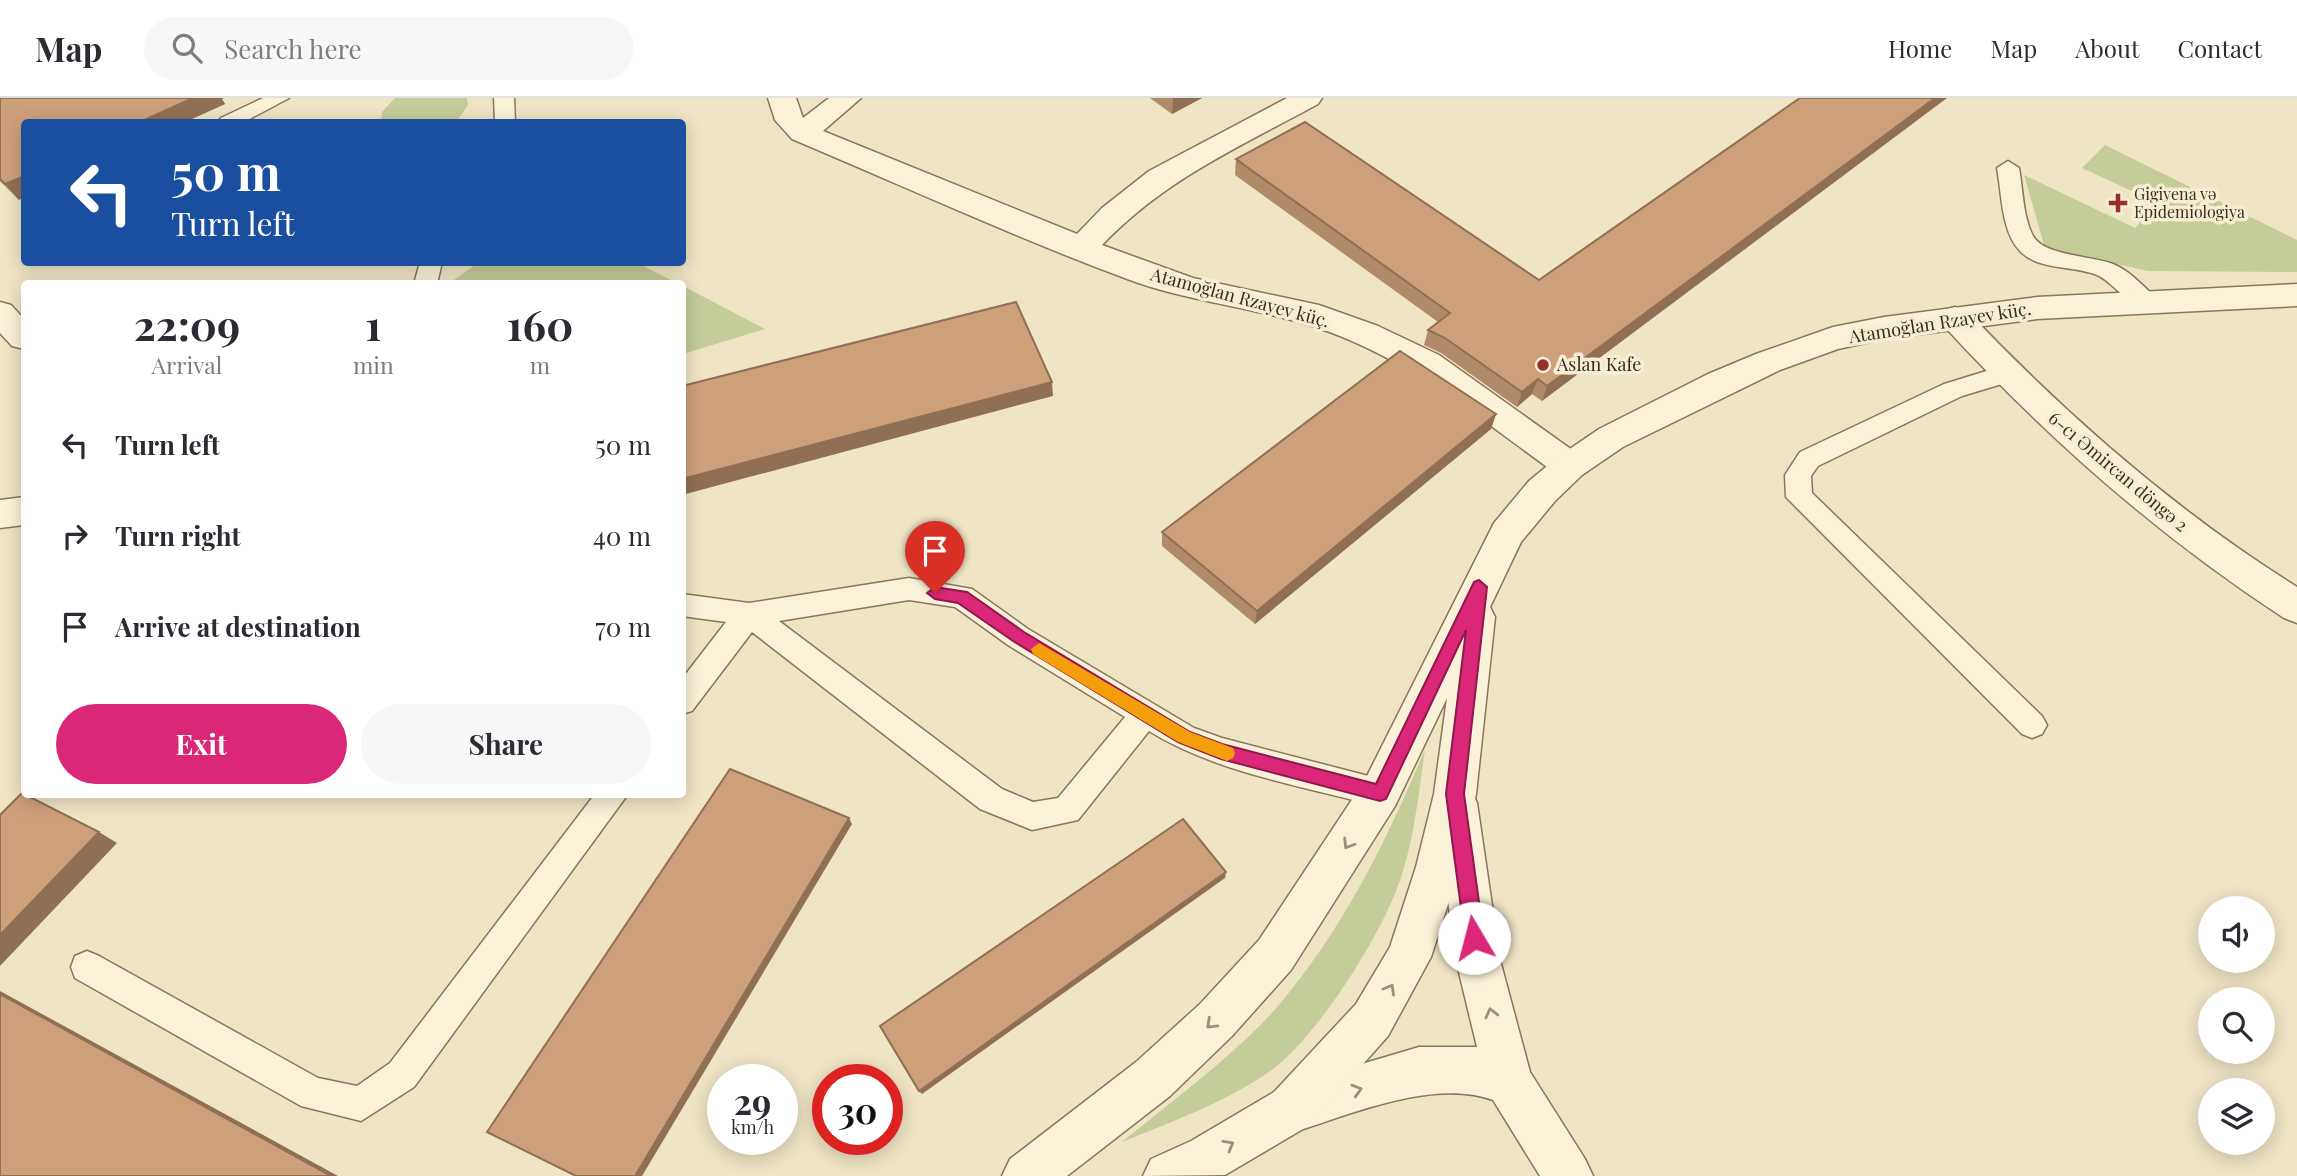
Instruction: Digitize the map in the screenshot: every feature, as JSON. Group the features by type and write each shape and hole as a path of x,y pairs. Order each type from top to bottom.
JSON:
{"street":[{"path":"782,98 789,121 802,133 847,98"},
{"path":"1081,248 1113,215 1159,178 1308,98"},
{"name":"Atamoğlan Rzayev küç.","path":"802,133 1081,248 1189,288 1319,316 1367,334 1427,363 1570,467"},
{"name":"Atamoğlan Rzayev küç.","path":"1027,1176 1153,1079 1216,1020 1275,954 1380,793 1507,533 1542,491 1611,438 1768,362 1833,339 1955,318 2037,308 2297,295"},
{"path":"0,313 21,335"},
{"name":"6-cı Əmircan döngə 2","path":"1955,318 2006,374 2062,428 2161,511 2294,602"},
{"path":"0,514 21,512"},
{"path":"1291,1109 1372,1020 1409,957 1438,867 1455,794 1479,587"},
{"path":"1455,794 1478,960 1509,1082 1567,1176"},
{"path":"1168,1176 1208,1158 1291,1109 1419,1072 1479,1071 1509,1082"}],"lane":[{"path":"504,98 505,119"},
{"path":"234,119 270,100"},
{"path":"2008,168 2020,231 2026,245 2041,254 2100,268 2119,277 2147,303"},
{"path":"2006,374 1953,390 1809,459 1798,475 1799,497 2032,725"},
{"path":"686,606 749,614 909,589 962,597 1018,637 1184,737 1221,751 1380,793"},
{"path":"749,614 991,799 1032,816 1067,810 1144,715"},
{"path":"686,697 749,614"},
{"path":"87,967 313,1094 361,1104 402,1075 610,798"}],"green space":[{"path":"395,98 467,98 468,105 458,119 381,119 382,112"},
{"path":"2105,145 2297,240 2297,272 2148,271 2045,248 2024,175 2135,228 2158,203 2082,168"},
{"path":"474,266 643,266 671,280 454,280"},
{"path":"686,288 765,329 686,353"},
{"path":"1425,749 1410,843 1393,898 1364,954 1326,1012 1285,1059 1249,1085 1177,1120 1122,1142 1242,1043 1278,1006 1301,977 1323,947 1362,883"}],"building":[{"path":"0,98 193,98 147,119 21,119 21,177 5,184 0,179"},
{"path":"1800,98 1935,98 1547,386 1538,379 1522,392 1445,338 1428,330 1450,313 1236,159 1305,122 1539,280"},
{"path":"1016,302 1052,382 686,478 686,385"},
{"path":"1400,351 1496,414 1257,611 1162,532"},
{"path":"730,769 849,818 635,1176 576,1176 487,1132"},
{"path":"21,794 21,798 32,798 99,832 0,935 0,815"},
{"path":"1183,819 1226,872 919,1091 880,1026"},
{"path":"0,994 331,1176 0,1176"}],"slow traffic":[{"path":"1039,649 1144,715 1184,737 1227,753"}],"place":[{"name":"Gigiyena və Epidemiologiya","path":"2118,203"},
{"name":"Aslan Kafe","path":"1543,365"}],"route":[{"path":"935,593 962,597 1018,637 1184,737 1221,751 1380,793 1479,587 1455,794 1474,938"}]}
